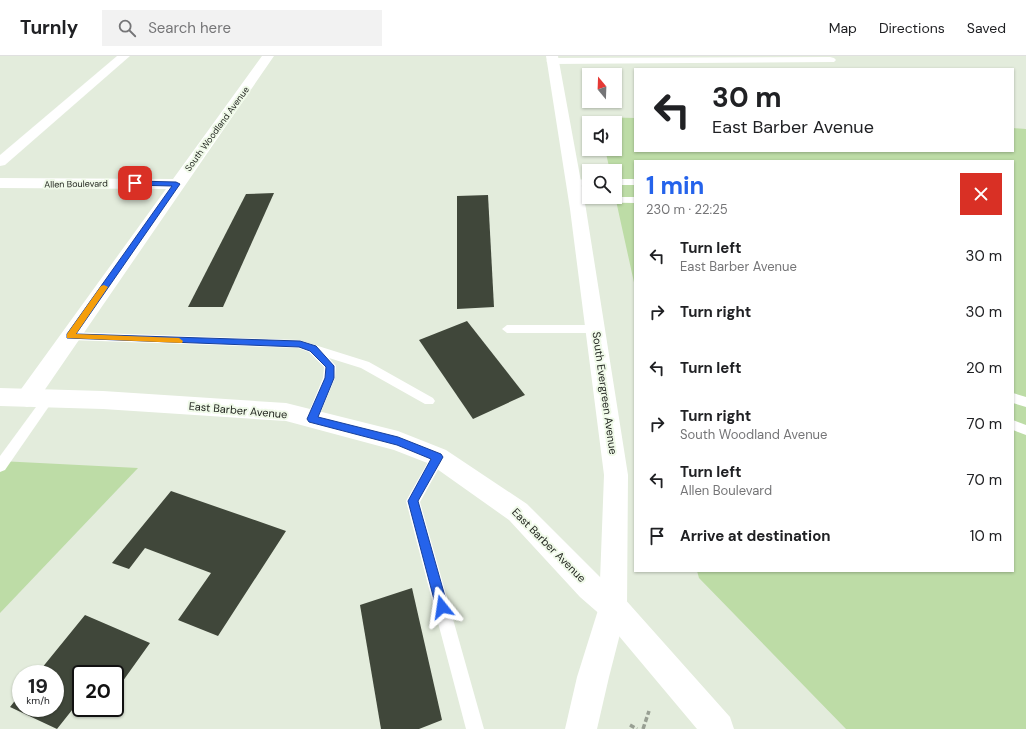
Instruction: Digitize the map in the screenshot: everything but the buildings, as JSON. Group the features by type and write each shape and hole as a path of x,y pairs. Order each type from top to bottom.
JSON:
{"street":[{"path":"0,162 124,56"},
{"name":"South Woodland Avenue","path":"37,398 70,336 176,184 268,56"},
{"path":"552,58 828,58 838,68"},
{"name":"South Evergreen Avenue","path":"552,58 580,188 596,329 616,475 613,607 593,676 581,729"},
{"name":"Allen Boulevard","path":"0,183 176,184"},
{"name":"East Barber Avenue","path":"0,397 103,400 286,412 398,441 438,457 518,512 590,587 613,607 718,729"}],"lane":[{"path":"622,182 634,182"},
{"path":"580,188 634,200"},
{"path":"507,329 596,329"},
{"path":"70,336 300,344 365,365 429,401"},
{"path":"312,419 329,378 330,366 313,349"},
{"path":"0,466 37,398"},
{"path":"1014,398 1026,402"},
{"path":"1014,425 1026,430"},
{"path":"438,457 413,501 475,729"}],"path":[{"path":"643,729 649,711"},
{"path":"630,725 637,729"}],"green space":[{"path":"622,118 634,118 634,152 1014,152 1014,128 1026,129 1026,729 846,729 699,578 697,572 1014,572 1014,160 634,160 634,282 617,204 622,204 622,164 608,164 607,156 622,156"},
{"path":"0,461 138,468 0,613"}],"slow traffic":[{"path":"104,287 70,336 179,341"}],"route":[{"path":"135,183 176,184 70,336 178,341 300,344 313,349 323,357 330,366 329,378 312,419 398,441 438,457 413,501 442,607"}]}
